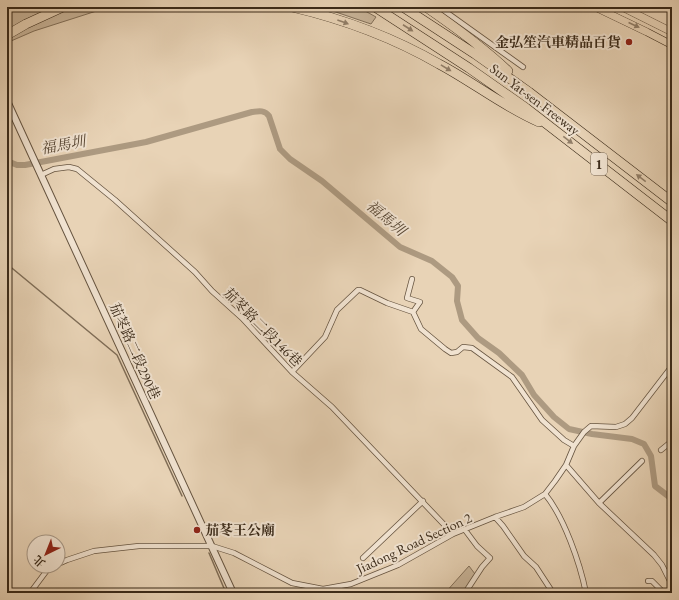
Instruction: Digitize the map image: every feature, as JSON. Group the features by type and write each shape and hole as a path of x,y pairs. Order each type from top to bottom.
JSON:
{"highway":[{"path":"7,35 26,24 63,7"},
{"path":"292,7 337,20 399,44 440,64 522,115 553,129"},
{"name":"Sun Yat-sen Freeway","path":"375,7 469,68 526,108 672,221"},
{"name":"Sun Yat-sen Freeway","path":"403,7 475,54 547,105 672,202"},
{"path":"426,7 462,32 493,57 529,92"}],"main road":[{"path":"598,7 672,45"},
{"path":"622,7 672,32"}],"street":[{"path":"439,7 523,67"},
{"name":"茄苳路二段290巷","path":"7,101 233,593"},
{"name":"茄苳路二段146巷","path":"41,175 54,169 69,167 77,169 115,200 195,272 242,318 292,372 332,407 453,534"},
{"path":"412,279 407,298 420,302 413,312"},
{"path":"292,372 325,337 337,310 358,290 360,290 387,303 413,312 421,329 445,349 451,352 457,352 463,347 472,348 512,377 542,420 564,440 575,445"},
{"name":"Jiadong Road Section 2","path":"66,560 94,551 138,546 212,546 234,553 292,583 323,589 351,584 398,565 453,534 524,507 545,494 566,465 575,445 584,432 591,426 616,427 625,424 632,418 672,367"},
{"path":"661,450 672,441"},
{"path":"599,502 642,461"},
{"path":"566,465 599,502 654,555 662,565 672,585"},
{"path":"545,494 566,531 584,580 586,593"},
{"path":"363,558 423,501"},
{"path":"495,517 524,556 536,567 553,593"},
{"path":"465,530 477,546 490,558 482,567 465,593"},
{"path":"30,593 44,574"},
{"path":"648,581 652,581 664,593"}],"shaded area":[{"path":"7,7 109,7 34,31 7,44"},
{"path":"321,7 358,7 376,17 371,24"},
{"path":"469,566 475,574 464,593 445,593"}],"waterway":[{"name":"福馬圳","path":"7,161 17,165 25,165 146,142 252,112 259,111 266,113 269,116 280,149 290,159 322,181 400,247 432,261 452,277 458,286 457,301 462,320 478,338 499,353 522,375 534,395 554,417 569,429 592,434 632,439 644,444 651,456 655,486 672,499"},
{"path":"7,264 117,355 182,496"},
{"path":"209,553 226,593"}],"place":[{"name":"金弘笙汽車精品百貨","path":"629,42"},
{"name":"茄苳王公廟","path":"197,530"}]}
